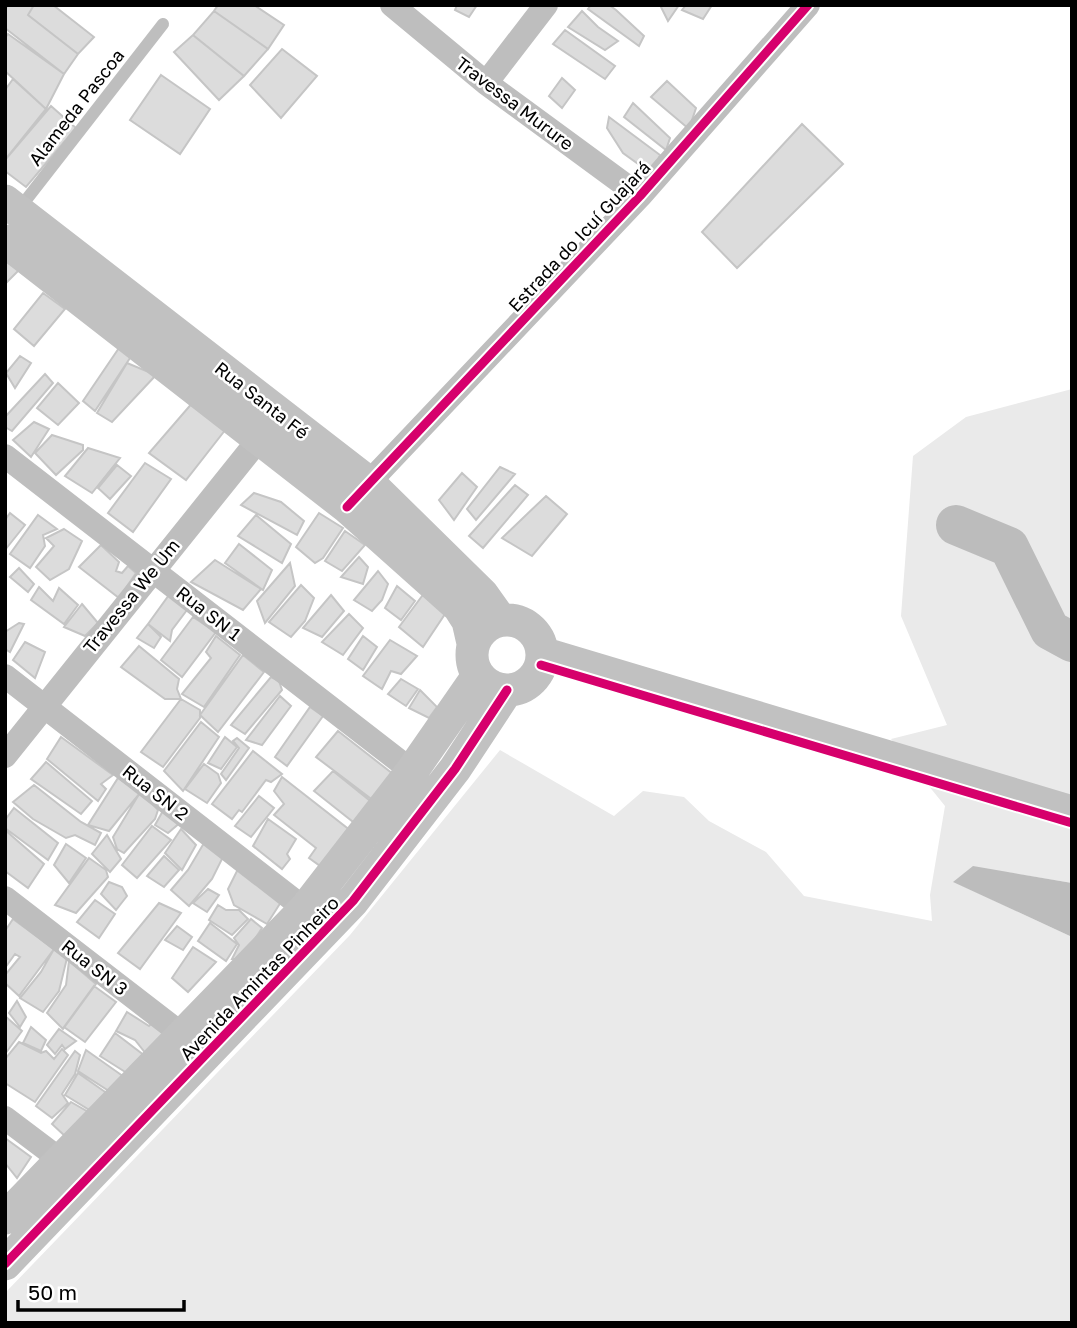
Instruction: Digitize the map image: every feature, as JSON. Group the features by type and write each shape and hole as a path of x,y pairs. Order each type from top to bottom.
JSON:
{"street":[{"name":"Travessa Murure","path":"392,5 486,83 640,196"},
{"path":"486,83 546,5"},
{"name":"Estrada do Icuí Guajará","path":"358,495 640,196 808,5"},
{"name":"Rua Santa Fé","path":"12,206 78,276 260,438 358,495 459,607 468,621 473,643"},
{"name":"Rua Santa Fé","path":"5,241 78,276 482,594 500,620"},
{"name":"Travessa We Um","path":"5,756 152,569 260,438"},
{"name":"Rua SN 1","path":"5,456 412,771"},
{"path":"500,620 524,623 540,641 541,665 528,683 492,683 471,655 473,643 489,624 500,620"},
{"path":"542,653 1072,812"},
{"name":"Rua SN 2","path":"5,676 305,909"},
{"name":"Avenida Amintas Pinheiro","path":"5,1218 305,909 412,771 492,683"},
{"name":"Avenida Amintas Pinheiro","path":"5,1264 354,901 455,769 492,683"},
{"name":"Rua SN 3","path":"5,898 184,1036"},
{"path":"5,1118 62,1161"}],"lane":[{"name":"Alameda Pascoa","path":"12,206 163,24"}],"shaded area":[{"path":"1072,389 1072,883 1006,872 954,882 1072,937 1072,1323 5,1323 5,1293 350,935 500,750 614,816 643,791 684,797 709,821 766,852 804,896 932,921 930,895 945,806 891,739 947,725 901,616 913,456 966,417"},
{"path":"973,866 1072,883 1072,937 953,882"}],"building":[{"path":"8,5 34,5 28,15 78,54 64,74 5,28 5,10"},
{"path":"34,5 53,5 94,37 78,54 28,15"},
{"path":"218,5 254,5 284,25 268,49 214,11"},
{"path":"457,5 477,5 469,17 455,10"},
{"path":"591,5 609,5 616,10 644,36 639,46 588,9"},
{"path":"660,5 679,5 668,21"},
{"path":"686,5 712,5 703,19 682,10"},
{"path":"214,11 268,49 244,76 193,35"},
{"path":"582,11 618,41 605,50 568,27"},
{"path":"565,30 615,66 605,79 553,44"},
{"path":"8,34 64,74 46,109 5,71 5,38"},
{"path":"193,35 244,76 219,100 174,52"},
{"path":"282,49 317,76 281,118 250,85"},
{"path":"161,75 210,109 180,154 130,120"},
{"path":"562,78 575,90 562,108 549,96"},
{"path":"13,79 46,109 5,160 5,90"},
{"path":"667,81 696,108 689,129 651,97"},
{"path":"633,103 670,138 666,150 624,117"},
{"path":"51,106 76,128 26,187 5,171 5,160"},
{"path":"609,117 660,155 652,174 623,153 607,128"},
{"path":"802,124 843,164 737,268 702,232"},
{"path":"5,261 20,269 5,284"},
{"path":"43,293 65,309 34,346 14,329"},
{"path":"121,345 132,355 95,411 83,401"},
{"path":"20,356 31,363 15,388 6,373"},
{"path":"127,363 156,375 112,422 97,413"},
{"path":"45,374 53,383 12,431 5,427 5,417"},
{"path":"58,383 79,403 58,425 37,408"},
{"path":"194,401 226,429 186,480 149,453"},
{"path":"34,422 49,429 31,457 13,440"},
{"path":"52,435 83,445 83,450 56,475 35,453"},
{"path":"88,448 120,458 92,493 65,476"},
{"path":"145,463 171,479 133,532 108,513"},
{"path":"117,465 131,476 110,499 98,488"},
{"path":"500,467 515,474 476,520 467,509"},
{"path":"462,473 477,487 454,520 439,500"},
{"path":"515,485 528,495 483,548 469,536"},
{"path":"254,493 281,502 304,521 297,535 241,505"},
{"path":"546,496 567,514 532,556 502,538"},
{"path":"10,513 25,525 5,550 5,520"},
{"path":"319,513 343,528 323,558 315,563 296,547"},
{"path":"38,515 57,529 43,535 45,546 30,568 10,554"},
{"path":"256,515 291,544 282,563 238,536"},
{"path":"64,529 82,541 69,569 50,580 36,567 54,546 46,538"},
{"path":"345,531 365,545 342,571 325,561"},
{"path":"239,544 272,570 263,590 225,563"},
{"path":"101,545 119,562 116,571 122,573 128,566 136,573 119,598 79,567"},
{"path":"359,557 368,567 363,584 341,577"},
{"path":"215,560 261,589 243,610 191,582"},
{"path":"290,563 295,586 265,623 257,601"},
{"path":"19,568 34,584 28,592 10,577"},
{"path":"378,571 388,584 382,600 372,611 354,600"},
{"path":"301,585 314,598 305,621 291,637 269,622"},
{"path":"397,586 415,601 401,620 385,608"},
{"path":"39,587 53,601 59,588 78,605 64,624 31,600"},
{"path":"425,592 445,614 423,647 399,627"},
{"path":"169,595 187,610 172,630 170,641 148,624"},
{"path":"331,595 344,611 322,637 303,628"},
{"path":"82,604 98,623 85,636 64,627"},
{"path":"349,614 363,628 343,655 322,642"},
{"path":"193,617 216,632 182,677 161,660"},
{"path":"19,623 24,624 10,652 5,649 5,632"},
{"path":"148,624 161,637 154,648 137,638"},
{"path":"216,636 240,655 204,707 182,694 211,658 206,652"},
{"path":"363,636 377,647 363,670 348,659"},
{"path":"390,640 417,656 401,674 391,671 382,689 363,676"},
{"path":"25,642 45,652 35,678 13,660"},
{"path":"139,646 179,679 177,689 181,699 165,699 121,667"},
{"path":"243,655 264,672 218,732 200,715"},
{"path":"271,677 279,681 282,690 245,734 231,725"},
{"path":"401,679 418,689 406,706 388,694"},
{"path":"420,690 437,707 429,718 409,708"},
{"path":"280,696 291,706 262,745 246,740"},
{"path":"181,699 200,710 200,718 163,767 141,752"},
{"path":"310,707 323,716 287,766 275,757"},
{"path":"201,722 219,737 183,791 164,771"},
{"path":"338,731 393,774 374,801 316,757"},
{"path":"61,737 113,775 101,784 106,789 98,801 47,759"},
{"path":"225,737 237,747 221,769 208,763"},
{"path":"237,738 249,748 226,780 221,774 239,748 233,741"},
{"path":"253,751 282,774 271,782 266,780 242,812 239,810 232,819 212,804"},
{"path":"46,762 92,801 81,814 31,779"},
{"path":"204,764 218,774 221,783 207,803 185,789"},
{"path":"333,771 374,804 357,825 314,791"},
{"path":"282,777 351,831 323,868 309,858 316,848 274,815 284,804 274,791"},
{"path":"118,778 140,793 109,831 88,825"},
{"path":"34,785 81,822 101,833 95,845 75,835 66,838 33,819 13,802"},
{"path":"141,791 158,810 155,819 124,853 117,849 113,837"},
{"path":"259,796 274,808 251,837 235,826"},
{"path":"14,808 58,843 48,860 5,828 5,820"},
{"path":"164,809 182,821 168,833 155,825"},
{"path":"268,819 296,839 287,854 290,859 282,869 253,846"},
{"path":"152,826 171,840 137,878 122,865"},
{"path":"181,829 196,845 182,870 165,853"},
{"path":"5,830 44,864 28,888 5,871"},
{"path":"107,835 121,859 110,872 92,854"},
{"path":"204,843 224,855 212,879 189,906 171,890 188,870"},
{"path":"66,844 86,858 69,883 54,865"},
{"path":"164,856 179,870 164,887 147,876"},
{"path":"89,858 106,870 108,877 76,913 55,905"},
{"path":"238,869 281,902 267,924 234,905 228,889"},
{"path":"109,882 122,887 127,896 116,910 101,894"},
{"path":"208,889 219,895 207,912 193,903"},
{"path":"95,900 115,914 99,938 77,922"},
{"path":"159,903 181,913 140,969 118,953"},
{"path":"218,905 226,910 239,910 248,919 232,935 209,920"},
{"path":"13,919 54,949 19,996 5,983 5,975 20,957 15,954 5,968 5,931"},
{"path":"251,919 262,928 242,959 232,959 239,945 234,938"},
{"path":"210,923 237,944 226,961 198,941"},
{"path":"177,926 192,937 183,950 165,940"},
{"path":"193,947 216,962 188,992 172,978"},
{"path":"54,949 67,958 59,991 43,1012 20,998 41,972"},
{"path":"69,961 96,984 63,1029 47,1013 66,985"},
{"path":"94,986 116,1002 85,1042 64,1027"},
{"path":"17,1001 26,1017 20,1027 9,1013"},
{"path":"127,1012 149,1026 153,1022 167,1038 151,1060 135,1040 116,1031"},
{"path":"5,1016 22,1031 5,1054"},
{"path":"31,1027 46,1040 41,1051 23,1043"},
{"path":"59,1029 76,1041 65,1049 62,1045 55,1054 47,1045"},
{"path":"115,1033 145,1056 130,1075 100,1056"},
{"path":"19,1042 41,1053 46,1051 54,1059 62,1049 68,1055 35,1102 5,1083 5,1059"},
{"path":"86,1050 127,1079 112,1093 78,1071"},
{"path":"75,1051 80,1055 75,1074 62,1094 68,1103 52,1118 36,1106"},
{"path":"78,1073 108,1094 96,1114 65,1095"},
{"path":"71,1102 90,1113 66,1137 52,1124"},
{"path":"5,1138 31,1157 17,1178 5,1163"}],"waterway":[{"path":"956,525 1009,547 1050,630 1072,642"}],"cycle path":[{"path":"347,507 640,196 808,5"},
{"path":"541,665 1072,823"},
{"path":"5,1264 353,901 455,769 507,690"}]}
